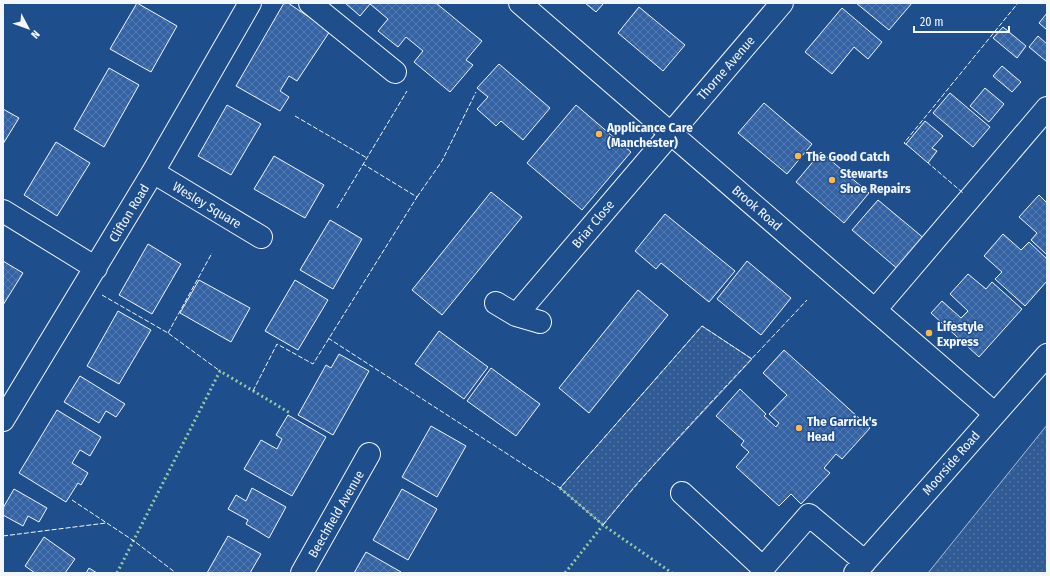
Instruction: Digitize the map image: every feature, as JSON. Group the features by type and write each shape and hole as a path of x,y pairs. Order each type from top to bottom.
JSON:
{"street":[{"name":"Clifton Road","path":"3,420 153,172 250,3"},
{"path":"310,3 395,72"},
{"name":"Brook Road","path":"520,3 994,413"},
{"name":"Thorne Avenue","path":"670,133 782,3"},
{"path":"875,310 1047,108"},
{"name":"Briar Close","path":"516,315 670,133"},
{"name":"Wesley Square","path":"153,172 261,237"},
{"path":"3,211 96,268"},
{"path":"496,303 516,315 540,322"},
{"name":"Moorside Road","path":"860,567 994,413 1047,355"},
{"name":"Beechfield Avenue","path":"302,573 369,454"},
{"path":"682,494 763,568 808,515 860,567"}],"shaded area":[{"path":"702,326 752,359 639,481 603,525 560,488"},
{"path":"1047,425 1047,573 928,573"}],"building":[{"path":"137,3 177,26 151,72 110,49"},
{"path":"284,3 288,3 330,31 297,81 289,76 280,91 289,97 280,111 236,86"},
{"path":"345,3 436,3 482,41 466,60 473,65 450,92 414,62 423,51 406,37 398,47 378,31 388,19 370,4 360,16"},
{"path":"585,3 604,3 596,12"},
{"path":"856,3 912,3 889,30"},
{"path":"639,7 685,45 663,71 618,33"},
{"path":"842,8 882,42 868,59 854,47 832,74 805,52"},
{"path":"1047,13 1047,30 1039,23"},
{"path":"1003,27 1026,46 1017,58 993,38"},
{"path":"1038,36 1047,44 1047,62 1029,47"},
{"path":"499,64 550,108 523,140 501,121 496,126 477,109 488,97 477,88"},
{"path":"1002,66 1021,82 1012,92 993,76"},
{"path":"109,68 139,85 104,147 74,129"},
{"path":"985,88 1004,104 989,122 970,106"},
{"path":"950,93 990,127 973,147 933,113"},
{"path":"764,103 812,144 787,174 738,133"},
{"path":"227,105 261,124 231,175 198,156"},
{"path":"576,105 631,152 582,210 527,163"},
{"path":"3,109 19,118 3,144"},
{"path":"925,121 943,136 932,148 937,151 928,163 906,144"},
{"path":"56,142 90,163 57,216 24,195"},
{"path":"821,152 869,193 844,223 796,182"},
{"path":"274,156 324,185 305,218 254,189"},
{"path":"491,192 522,217 442,315 412,290"},
{"path":"1039,195 1047,203 1047,255 1031,240 1037,233 1019,217"},
{"path":"878,200 926,240 900,271 852,230"},
{"path":"665,214 735,271 709,302 661,263 656,269 635,251"},
{"path":"330,220 362,239 333,289 300,270"},
{"path":"1003,234 1021,250 1029,242 1047,259 1047,281 1025,306 995,279 1002,272 984,256"},
{"path":"148,244 181,264 152,314 119,295"},
{"path":"3,261 23,273 3,305"},
{"path":"747,261 791,298 761,335 717,299"},
{"path":"968,274 986,289 992,282 1022,309 979,357 931,313 942,301 961,318 968,311 950,294"},
{"path":"199,280 250,308 231,342 180,313"},
{"path":"295,280 328,300 298,350 265,331"},
{"path":"638,290 668,315 589,413 559,388"},
{"path":"118,311 151,330 119,384 87,366"},
{"path":"439,331 488,367 464,399 415,364"},
{"name":"The Garrick's Head","path":"784,350 870,428 842,459 836,454 824,468 830,473 801,504 791,494 779,506 736,467 749,452 741,445 744,441 716,416 740,389 766,414 764,416 776,427 779,423 769,414 787,395 763,373"},
{"path":"339,354 369,371 333,435 298,415 326,365 331,368"},
{"path":"491,368 540,404 516,436 467,401"},
{"path":"80,376 125,404 116,417 106,411 99,423 64,402"},
{"path":"57,410 101,437 90,456 80,450 72,463 88,473 81,485 78,483 66,502 19,473"},
{"path":"288,415 326,437 292,496 244,469 261,440 277,449 282,439 276,435"},
{"path":"431,426 466,446 437,497 402,477"},
{"path":"252,488 286,507 269,538 246,524 248,520 228,509 236,495 246,501"},
{"path":"14,489 47,508 39,522 28,516 23,526 3,515 3,508"},
{"path":"402,489 437,509 408,560 373,540"},
{"path":"228,536 261,554 250,573 207,573"},
{"path":"44,537 75,559 65,573 35,573 25,566"},
{"path":"366,552 401,572 401,573 354,573"},
{"path":"89,568 97,573 86,573"}],"hedge":[{"path":"117,573 220,371 290,413"},
{"path":"560,488 603,525 672,573"},
{"path":"565,573 603,525"}],"fence":[{"path":"907,145 904,143 1018,3"},
{"path":"337,208 407,91"},
{"path":"417,197 442,161 476,92"},
{"path":"295,116 367,158"},
{"path":"927,162 963,193"},
{"path":"253,391 277,344 313,364 417,197 363,164"},
{"path":"168,333 212,253"},
{"path":"102,295 168,333 220,371"},
{"path":"603,525 677,439 807,300"},
{"path":"328,338 560,488 702,326 752,359"},
{"path":"72,500 134,541 176,573"},
{"path":"3,536 106,523"}],"place":[{"name":"Applicance Care (Manchester)","path":"599,134"},
{"name":"The Good Catch","path":"798,156"},
{"name":"Stewarts Shoe Repairs","path":"832,180"},
{"name":"Lifestyle Express","path":"929,333"},
{"name":"The Garrick's Head","path":"799,428"}]}
